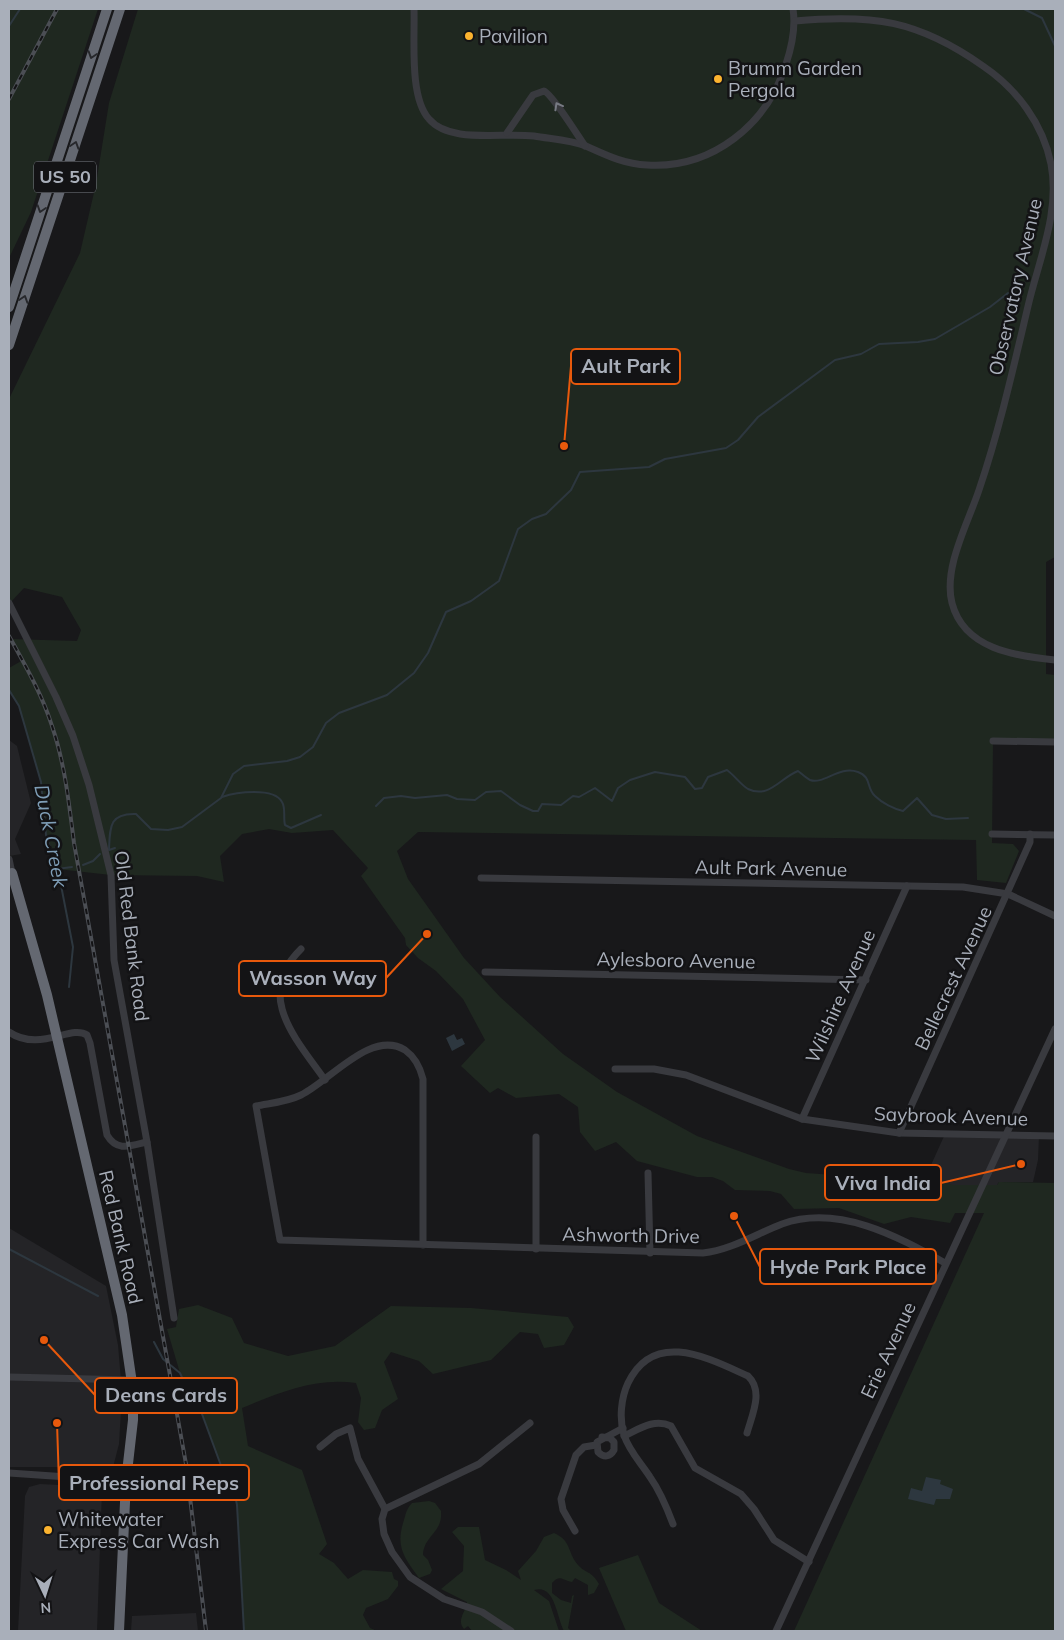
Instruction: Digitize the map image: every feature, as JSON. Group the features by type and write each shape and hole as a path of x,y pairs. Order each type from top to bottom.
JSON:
{"highway":[{"name":"US 50","path":"9,307 107,9"},
{"name":"US 50","path":"9,345 120,9"},
{"name":"Red Bank Road","path":"10,873 57,1038 122,1315 131,1380 133,1433 126,1481 119,1631"}],"street":[{"path":"414,9 417,98 428,118 438,128 454,134 507,133 585,146 614,159 634,164 660,166 700,158 736,139 757,119 779,82 789,54 795,21 793,9"},
{"name":"Observatory Avenue","path":"795,21 835,18 869,19 903,25 939,38 957,47 1002,80 1024,104 1040,132 1052,166 1052,217 1002,417 983,478 952,565 950,592 958,618 971,633 987,645 1018,656 1055,660"},
{"path":"507,133 533,95 536,92 544,91 553,98 585,146"},
{"name":"Old Red Bank Road","path":"9,603 23,625 70,729 89,785 108,861 111,875 114,960 147,1142 174,1318"},
{"path":"993,741 1055,742"},
{"path":"992,834 1055,835"},
{"name":"Bellecrest Avenue","path":"900,1133 1008,894 1030,842 1030,834"},
{"name":"Red Bank Road","path":"9,859 10,873"},
{"name":"Ault Park Avenue","path":"481,878 964,887 1008,894 1055,916"},
{"name":"Wilshire Avenue","path":"802,1120 907,886"},
{"path":"301,949 294,956 284,974 280,993 282,1013 290,1031 325,1080 366,1050 379,1046 401,1048 416,1061 422,1079 423,1244"},
{"name":"Aylesboro Avenue","path":"485,972 866,980"},
{"name":"Erie Avenue","path":"776,1631 1055,1029"},
{"path":"9,1032 29,1040 57,1038 78,1032 89,1039 107,1135 111,1142 124,1147 147,1142"},
{"name":"Saybrook Avenue","path":"615,1068 654,1069 686,1075 802,1120 900,1133 1055,1136"},
{"name":"Ashworth Drive","path":"325,1080 293,1098 256,1106 280,1240 650,1253 712,1252 787,1223 826,1217 865,1225 945,1263"},
{"path":"536,1136 536,1249"},
{"path":"648,1173 650,1253"},
{"path":"673,1524 651,1478 624,1436 622,1406 626,1387 633,1373 644,1360 664,1353 680,1352 700,1354 748,1376 753,1380 756,1398 747,1434"},
{"path":"9,1377 131,1380"},
{"path":"624,1436 652,1423 659,1422 671,1426 695,1468 741,1494 754,1509 774,1540 809,1562"},
{"path":"385,1509 479,1464 530,1423"},
{"path":"320,1447 336,1434 350,1428 358,1458 385,1509 382,1519 384,1534 392,1552 410,1577 444,1599 482,1612 510,1631"},
{"path":"575,1531 563,1510 561,1499 576,1455 584,1447 596,1445 602,1437 623,1428"},
{"path":"602,1437 612,1440 614,1450"},
{"path":"596,1445 598,1452 603,1456 610,1455 614,1450 628,1444"},
{"path":"9,1473 126,1481"}],"shaded area":[{"path":"9,9 98,9 31,212 9,258"},
{"path":"138,9 1055,9 1055,557 1046,562 1046,674 1055,675 1055,742 993,742 992,843 1013,844 1019,851 1006,883 977,880 976,840 418,832 397,851 408,879 464,958 500,997 563,1054 617,1092 697,1136 789,1169 806,1173 916,1181 930,1178 953,1185 997,1185 999,1182 1055,1183 1055,1631 794,1631 984,1213 955,1213 950,1223 911,1217 884,1224 839,1208 794,1209 781,1194 770,1191 735,1190 723,1181 712,1177 697,1177 637,1161 616,1142 595,1151 580,1132 578,1107 559,1094 516,1098 498,1088 490,1093 461,1066 485,1040 463,999 436,971 418,958 406,945 405,938 361,876 368,868 333,830 292,833 269,829 242,834 220,856 224,882 197,876 111,875 57,869 46,835 41,782 19,706 9,690 9,668 23,660 10,639 77,641 81,630 62,597 24,588 9,604 9,399 80,253 96,184 109,103"},
{"path":"9,740 17,746 31,803 15,839 21,854 9,856"},
{"path":"454,1034 457,1040 462,1038 465,1044 452,1051 446,1038"},
{"path":"945,1134 1039,1136 1038,1160 1033,1182 999,1182 997,1185 922,1185"},
{"path":"9,1228 106,1286 118,1345 122,1393 119,1444 113,1467 9,1467"},
{"path":"198,1305 232,1318 244,1343 288,1356 335,1346 391,1306 471,1308 568,1317 574,1327 564,1345 544,1348 538,1334 520,1332 491,1360 433,1374 419,1361 391,1352 384,1362 398,1399 382,1410 375,1428 364,1430 358,1422 361,1398 356,1383 326,1382 312,1384 283,1392 242,1408 248,1446 302,1470 327,1544 319,1554 334,1563 348,1579 363,1570 392,1572 394,1579 398,1581 398,1586 388,1599 366,1608 363,1615 370,1628 377,1631 244,1631 237,1505 233,1484 223,1471 202,1414 190,1395 180,1373 167,1329 176,1327 179,1309"},
{"path":"926,1477 941,1480 940,1484 953,1489 950,1499 936,1499 934,1505 908,1499 911,1488 922,1491"},
{"path":"40,1484 97,1487 102,1490 97,1631 18,1631 25,1496 29,1487"},
{"path":"429,1501 435,1503 441,1511 441,1518 424,1548 423,1555 428,1560 432,1570 430,1574 419,1578 402,1551 401,1529 412,1503"},
{"path":"458,1527 479,1527 485,1560 521,1580 518,1571 536,1551 544,1537 554,1533 560,1536 567,1543 578,1565 591,1574 599,1584 594,1593 588,1595 588,1585 575,1578 572,1582 559,1578 552,1583 552,1593 561,1600 571,1603 572,1596 574,1595 568,1628 571,1631 564,1631 551,1596 541,1589 534,1590 549,1601 559,1631 472,1631 468,1626 464,1629 461,1619 467,1602 441,1589 463,1571 464,1546 452,1532"},
{"path":"638,1555 659,1603 702,1631 626,1631 599,1568"},
{"path":"196,1613 198,1631 131,1631 132,1616"}],"waterway":[{"name":"Duck Creek","path":"9,26 20,9"},
{"path":"1024,9 1042,18 1055,46"},
{"path":"115,848 109,850 111,828 116,819 121,816 136,814 151,829 168,830 182,827 221,798 233,774 244,766 287,761 300,757 313,747 326,723 339,713 387,695 414,673 428,653 446,612 471,601 499,581 518,529 532,519 546,514 571,490 580,472 649,467 665,459 726,448 738,440 758,417 835,360 861,354 879,344 935,339 990,307 1008,293"},
{"name":"Duck Creek","path":"9,690 19,706 41,782 46,835 59,875 73,947 69,987"},
{"path":"376,806 384,798 447,795 457,799 475,800 486,792 501,791 520,805 533,811 538,811 542,804 561,805 573,796 579,797 595,788 612,801 618,788 630,780 655,772 685,777 695,789 702,788 708,777 727,770 748,789 762,791 768,790 798,771 810,780 815,781 844,771 851,771 862,774 867,780 872,793 896,809 903,811 917,798 932,815 946,819 968,818"},
{"path":"222,797 245,792 271,794 278,797 284,807 285,825 291,828 321,815"},
{"path":"83,865 93,861 100,854"},
{"path":"57,869 72,867"},
{"path":"9,1249 98,1296"},
{"name":"Duck Creek","path":"154,1342 163,1359 180,1373 190,1395 202,1414 223,1471 233,1484 237,1505 244,1631"}],"railway":[{"path":"9,99 57,9"},
{"path":"9,636 33,680 48,714 63,769 74,843 186,1464 206,1631"}],"place":[{"name":"Pavilion","path":"469,36"},
{"name":"Brumm Garden Pergola","path":"718,79"},
{"name":"Ault Park","path":"564,446"},
{"name":"Wasson Way","path":"427,934"},
{"name":"Viva India","path":"1021,1164"},
{"name":"Hyde Park Place","path":"734,1216"},
{"name":"Deans Cards","path":"44,1340"},
{"name":"Professional Reps","path":"57,1423"},
{"name":"Whitewater Express Car Wash","path":"48,1530"}]}
